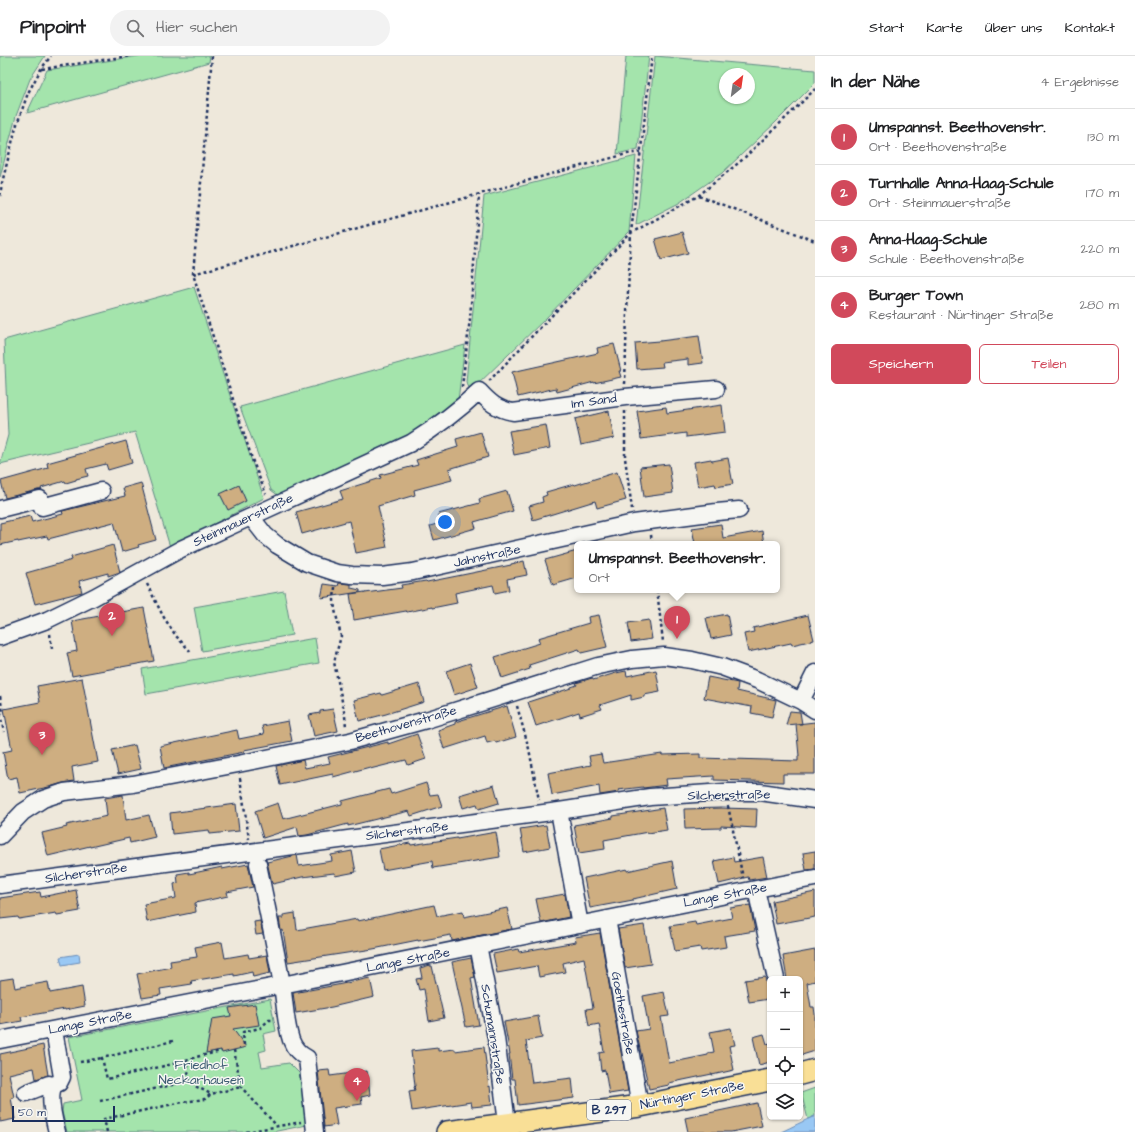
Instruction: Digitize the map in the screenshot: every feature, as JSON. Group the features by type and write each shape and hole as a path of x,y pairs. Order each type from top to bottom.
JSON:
{"main road":[{"path":"803,1073 815,1070"},
{"name":"Nürtinger Straße","path":"447,1132 640,1106 767,1081"}],"street":[{"name":"Im Sand","path":"479,392 494,406 502,410 513,412 625,397 716,389"},
{"name":"Steinmauerstraße","path":"0,637 47,620 94,597 181,549 411,443 432,430 479,392"},
{"path":"0,509 40,499 42,507 101,491"},
{"name":"Jahnstraße","path":"251,517 264,535 277,545 307,563 337,573 382,576 413,572 634,524 739,510"},
{"name":"Beethovenstraße","path":"0,836 23,812 43,799 64,792 133,784 350,741 426,720 598,666 632,659 664,656 692,660 722,667 757,680 801,701 815,710"},
{"path":"801,701 815,673"},
{"name":"Silcherstraße","path":"0,885 254,857 650,797 725,792 760,792 815,800"},
{"path":"559,811 580,925"},
{"path":"254,857 282,985 288,1028 292,1042 301,1055 307,1058 314,1127"},
{"name":"Lange Straße","path":"0,1040 815,878"},
{"path":"751,890 775,976"},
{"name":"Goethestraße","path":"607,919 640,1106"},
{"name":"Schumannstraße","path":"478,945 496,1038 507,1123"},
{"path":"26,1093 48,1084 53,1086 59,1083 62,1077 54,1030"},
{"path":"53,1086 53,1120 57,1132"}],"path":[{"path":"0,196 16,127 28,93 41,69 51,56"},
{"path":"41,69 129,56"},
{"path":"212,56 192,274 253,462 271,507"},
{"path":"634,524 625,458 627,312 631,233 652,56"},
{"path":"479,392 631,233 698,196 742,160 815,89"},
{"path":"192,274 584,165 640,152"},
{"path":"467,403 462,389 470,318 479,195"},
{"path":"698,196 815,241"},
{"path":"141,572 163,616 176,636 192,653"},
{"path":"337,573 334,600 342,636 334,662 345,716 346,730 350,741"},
{"path":"657,593 664,656"},
{"path":"514,692 529,750 541,813"},
{"path":"0,696 3,713 0,714 4,732"},
{"path":"238,764 254,857"},
{"path":"725,792 751,890"},
{"path":"244,1045 243,1032 260,1028 269,1020 287,1018"},
{"path":"80,1062 173,1041"},
{"path":"234,1050 241,1087 277,1126"},
{"path":"102,1058 107,1079 186,1061 221,1051"},
{"path":"186,1061 190,1081 197,1087 211,1094"},
{"path":"100,1101 190,1081"},
{"path":"107,1132 104,1119 204,1099 211,1094 241,1087"},
{"path":"246,1132 304,1121 314,1127"}],"green space":[{"path":"0,56 45,56 30,79 16,116 0,177"},
{"path":"139,56 210,56 209,62 27,113 47,70"},
{"path":"626,56 649,56 638,149 617,154"},
{"path":"655,56 815,70 815,83 775,123 722,173 679,203 636,225"},
{"path":"636,156 629,232 546,318 471,391 466,382 484,196"},
{"path":"194,287 264,498 170,547 135,432 0,464 8,435 4,340"},
{"path":"465,345 458,400 417,433 279,496 271,490 240,407"},
{"path":"284,591 292,635 202,651 194,607"},
{"path":"315,638 319,663 146,694 142,669"},
{"name":"Friedhof Neckarhausen","path":"270,999 276,1031 263,1034 266,1050 259,1052 262,1067 289,1063 300,1074 307,1125 272,1132 67,1132 62,1112 63,1104 82,1100 69,1037"},
{"path":"815,1088 815,1116 808,1119 803,1100 803,1092"}],"water":[{"path":"79,954 80,962 62,965 60,957"},
{"path":"815,1116 815,1132 781,1132 806,1120"}],"building":[{"path":"682,232 688,253 661,260 655,239"},
{"path":"699,336 703,363 688,365 688,359 662,362 663,367 637,369 635,343"},
{"path":"614,344 621,371 619,371 621,377 594,382 557,392 556,388 518,397 512,372 598,353 597,348"},
{"path":"722,405 725,432 686,437 686,433 641,439 637,411 666,407 667,413"},
{"path":"609,411 614,438 581,445 575,419"},
{"path":"546,425 550,448 514,455 509,431"},
{"path":"481,432 488,457 449,469 452,480 414,490 415,495 378,506 387,547 356,553 349,521 302,534 296,512 343,499 340,491 381,478 380,475 418,465 416,460 458,447 456,439"},
{"path":"126,441 132,463 108,470 106,464 86,469 88,476 66,483 65,481 41,488 42,490 5,498 1,481 48,468 47,463"},
{"path":"728,458 733,484 716,487 715,484 698,487 694,462"},
{"path":"669,464 673,493 644,497 640,467"},
{"path":"617,472 626,500 597,508 595,501 533,520 529,506 543,502 542,497 547,495 546,492"},
{"path":"141,483 156,540 138,545 139,547 122,552 114,522 48,539 47,536 0,545 0,523 30,516 32,522 63,514 62,511 125,496 123,488"},
{"path":"239,485 246,501 228,510 220,494"},
{"path":"507,491 513,511 474,522 476,528 434,540 430,526 440,523 438,514 480,503 479,499"},
{"path":"721,524 723,538 762,531 764,541 694,541 692,528"},
{"path":"113,545 120,572 108,576 108,573 79,581 82,592 35,604 26,573 72,560 71,557"},
{"path":"574,552 574,579 553,585 545,560"},
{"path":"524,561 527,575 507,579 509,590 495,593 493,585 455,593 457,603 354,620 350,594 402,588 401,585 427,582"},
{"path":"339,583 351,584 351,588 360,590 360,592 321,598 324,584 338,586"},
{"path":"144,608 154,661 72,676 67,653 77,651 72,621"},
{"path":"727,614 731,635 711,639 706,618"},
{"path":"599,615 607,647 581,653 579,649 529,665 530,669 502,678 495,657 540,643 538,638 589,623 588,617"},
{"path":"808,615 814,640 748,652 744,634 754,632 753,628"},
{"path":"649,620 652,639 631,642 628,623"},
{"path":"470,663 478,687 454,695 446,671"},
{"path":"656,670 660,692 644,695 644,697 631,700 631,695 600,705 602,709 580,716 579,712 536,726 528,702 571,688 577,685 576,683 592,678 593,680 626,671 627,676"},
{"path":"708,677 738,683 737,691 776,700 772,717 751,713 752,707 704,698"},
{"path":"82,678 98,762 72,767 74,781 20,793 17,777 8,779 3,752 12,750 4,709 40,702 37,686"},
{"path":"419,684 424,702 359,721 354,700 381,693 382,695"},
{"path":"507,706 516,737 496,743 495,741 487,743 485,736 444,749 438,730 455,724 455,722"},
{"path":"333,709 338,731 314,736 309,715 320,713 320,711"},
{"path":"790,711 800,712 802,723 815,722 815,774 783,774 783,782 714,780 714,776 666,779 667,785 618,790 619,792 600,795 599,786 552,795 548,773 591,765 589,756 601,754 603,763 662,754 700,754 700,758 798,761 799,756 796,724 786,725"},
{"path":"288,721 292,741 164,768 160,746 237,730 239,739 264,734 262,726"},
{"path":"417,734 426,759 408,765 406,760 370,769 370,767 333,777 333,774 280,785 276,766 303,760 305,768 330,763 328,757 388,742 388,744"},
{"path":"135,745 141,769 118,774 112,750"},
{"path":"426,783 430,795 438,794 442,806 411,816 409,811 348,826 348,824 307,835 299,836 297,827 263,838 255,811 278,803 283,819 342,804 342,801 389,789 391,794"},
{"path":"494,785 499,803 479,809 477,804 463,808 459,795"},
{"path":"123,795 126,820 149,815 155,837 130,843 129,838 48,856 42,833 67,827 66,825 107,816 105,798"},
{"path":"236,804 239,831 210,834 209,830 172,834 170,813"},
{"path":"663,808 667,830 604,840 605,849 579,853 574,825 613,818 613,816"},
{"path":"684,809 757,809 756,828 721,826 721,828 685,829"},
{"path":"546,825 550,847 524,852 520,829"},
{"path":"496,832 500,857 433,868 432,861 383,870 379,849 410,843 411,845"},
{"path":"352,851 356,872 335,876 334,873 302,877 272,883 267,862 297,855 299,866 332,861 331,855"},
{"path":"815,851 815,869 806,870 803,853"},
{"path":"733,857 734,862 763,857 767,877 749,880 748,877 719,884 714,861"},
{"path":"672,861 677,889 633,900 590,908 584,878 627,869 627,871"},
{"path":"248,864 253,887 227,892 228,896 195,903 196,912 147,922 144,904 176,898 174,884 178,883 177,874 189,872 189,874 222,867 222,869"},
{"path":"76,890 80,911 19,919 18,917 0,919 0,898 40,892 41,897"},
{"path":"815,892 815,917 776,924 772,901"},
{"path":"565,894 569,917 541,923 536,899"},
{"path":"434,905 437,916 463,911 464,917 507,908 512,929 452,941 451,935 288,962 283,930 281,931 279,918 283,918 283,915 295,913 297,930 357,919 358,921"},
{"path":"750,905 755,931 724,936 726,947 701,951 700,947 675,951 670,926 695,922 696,925 732,918 730,908"},
{"path":"260,921 263,934 256,935 254,922"},
{"path":"644,925 651,964 625,968 618,929"},
{"path":"600,933 628,1091 609,1094 605,1070 601,1071 599,1053 604,1052 599,1024 589,1026 586,1009 593,1008 584,958 563,963 565,972 539,977 537,966 497,973 493,954 518,949 519,952 576,942 575,937"},
{"path":"222,942 225,958 248,954 249,958 267,955 270,973 253,977 252,972 234,976 234,974 191,981 192,984 160,989 161,995 142,998 137,974 171,967 170,961 197,957 195,947"},
{"path":"815,950 815,981 807,983 811,1007 814,1007 815,1014 815,1051 803,1055 803,976 786,976 783,956"},
{"path":"471,958 475,977 471,978 479,1025 466,1027 452,962"},
{"path":"430,965 432,966 444,1018 429,1021 424,989 419,990 416,979 422,978 420,968"},
{"path":"765,977 767,999 749,1002 745,980"},
{"path":"13,978 15,988 48,982 50,993 82,987 85,1006 21,1017 22,1021 0,1025 0,980"},
{"path":"370,978 374,997 332,1007 296,1013 293,993"},
{"path":"664,992 669,1016 661,1017 669,1063 708,1055 708,1053 714,1052 710,1032 731,1028 735,1045 729,1046 734,1070 669,1083 669,1085 649,1089 636,1031 649,1029 643,996"},
{"path":"255,1004 259,1025 233,1029 246,1047 222,1053 221,1050 206,1053 212,1019 231,1016 229,1008"},
{"path":"538,1016 542,1038 526,1041 532,1083 572,1078 574,1098 518,1105 515,1079 512,1079 510,1054 504,1022"},
{"path":"764,1034 767,1044 767,1063 759,1065 753,1037"},
{"path":"43,1045 48,1075 36,1079 34,1068 9,1074 14,1097 11,1098 15,1119 0,1122 0,1054"},
{"path":"484,1047 492,1105 472,1107 471,1102 412,1111 409,1091 415,1090 415,1086 411,1051 438,1048 438,1051 455,1049 455,1051"},
{"path":"329,1070 330,1076 367,1071 370,1095 361,1097 362,1104 334,1108 337,1125 324,1127 318,1071"},
{"path":"757,1103 762,1126 731,1132 688,1132 685,1118"}],"place":[{"name":"Turnhalle Anna-Haag-Schule","path":"112,636"},
{"name":"Umspannst. Beethovenstr.","path":"677,639"},
{"name":"Anna-Haag-Schule","path":"42,755"},
{"name":"Burger Town","path":"357,1101"}]}
